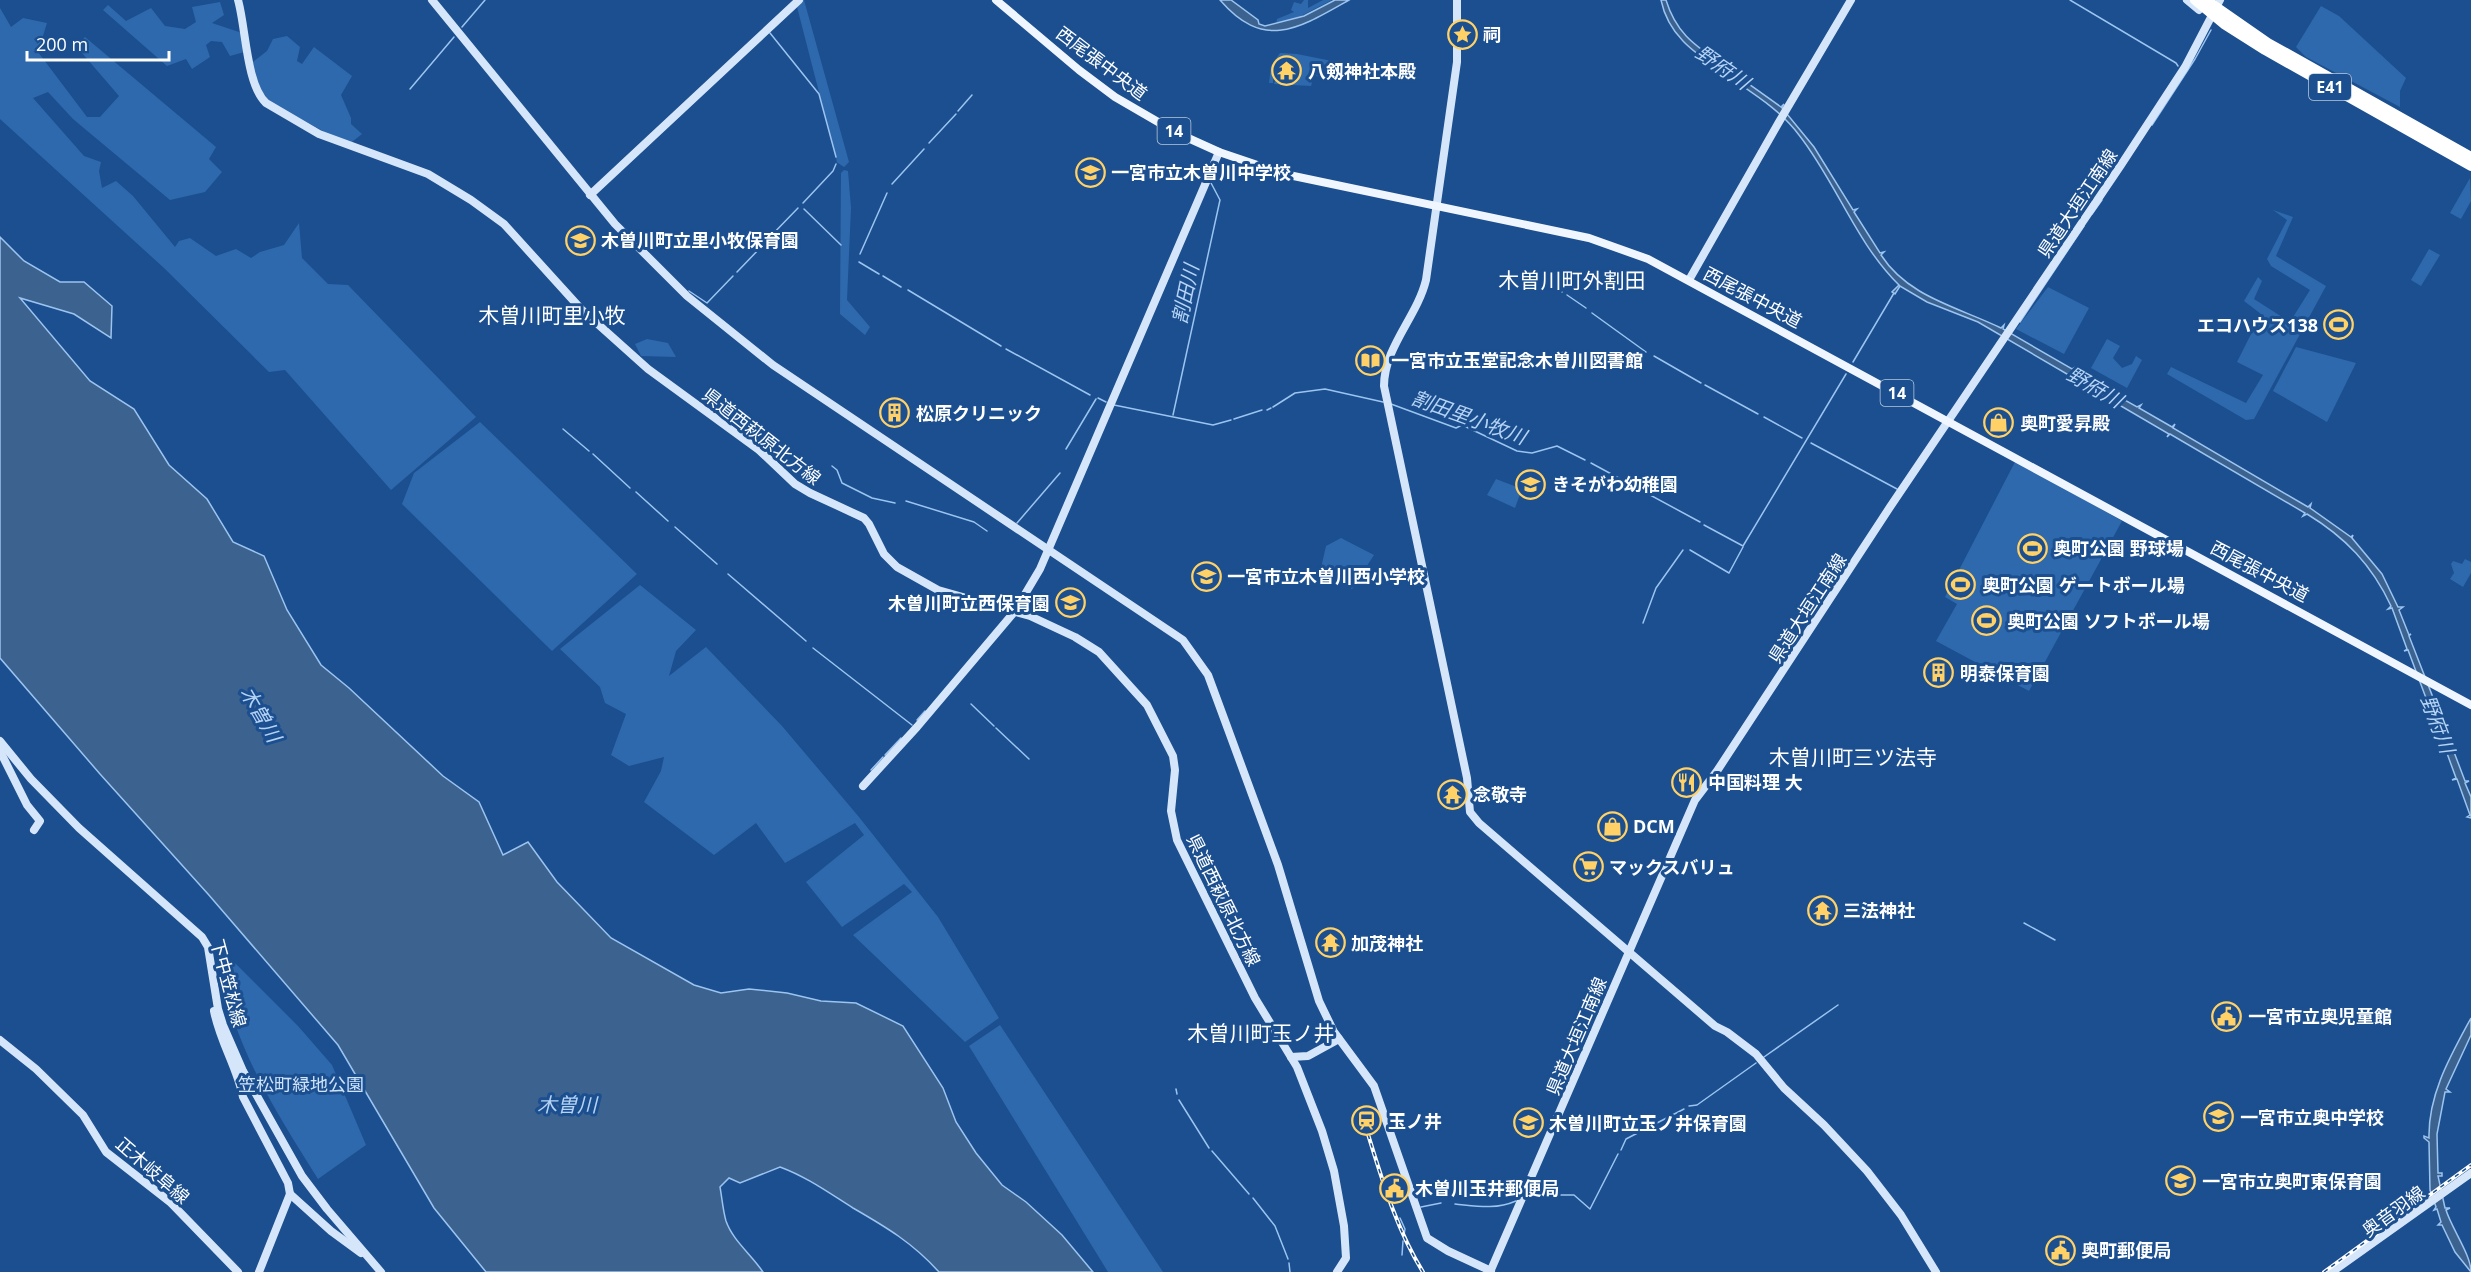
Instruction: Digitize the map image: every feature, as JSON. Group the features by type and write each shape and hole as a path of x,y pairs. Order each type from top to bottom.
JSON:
{"highway":[{"name":"E41","path":"2206,0 2268,43 2471,157"},
{"name":"E41","path":"2191,2 2265,50 2471,166"}],"main road":[{"name":"県道西萩原北方線","path":"238,0 243,15 252,80 260,97 266,103 319,134 412,166 481,206 504,224 581,309 648,369 759,450 795,484 864,518 884,554 897,567 938,590 1015,611 1061,630 1099,652 1121,673 1147,705 1165,735 1173,756 1175,770 1171,811 1177,840 1255,998 1291,1057 1309,1095 1334,1171 1346,1249 1346,1258 1337,1272"},
{"path":"432,0 590,195 666,277 737,338 773,365 1170,630 1183,640 1199,659 1208,675 1268,837 1316,992 1327,1020 1376,1093 1427,1239 1490,1271"},
{"path":"590,195 799,0"},
{"name":"西尾張中央道","path":"996,0 1079,70 1115,97 1177,133 1219,152 1284,174 1604,242 1648,259 1949,420 2471,705"},
{"path":"1457,0 1457,62 1422,294 1384,374 1385,397 1467,778 1470,812 1479,823 1715,1026 1727,1032 1756,1054 1784,1088 1830,1131 1867,1171 1901,1215 1936,1272"},
{"path":"1689,280 1851,0"},
{"name":"県道大垣江南線","path":"1490,1271 1695,800 1796,653 2185,67 2220,0"},
{"path":"2191,2 2274,60 2471,171"},
{"path":"2213,16 2240,22 2471,152"},
{"path":"863,786 917,727 1015,611 1049,550 1219,152"},
{"name":"下中笠松線","path":"0,741 31,779 79,828 202,937 208,946 223,1025 243,1071 302,1176 381,1272"},
{"path":"0,751 27,805 40,821 34,830"},
{"path":"216,994 211,998 223,1046 240,1082 243,1097 288,1183 290,1194 259,1272"},
{"path":"1291,1057 1308,1056 1339,1039"},
{"name":"正木岐阜線","path":"0,1040 37,1069 83,1115 106,1152 170,1203 238,1272"},
{"name":"奥音羽線","path":"2332,1272 2471,1173"},
{"path":"290,1194 331,1231 367,1257"}],"green space":[{"path":"798,0 804,0 849,162 844,167 835,161 837,162 796,3"},
{"path":"1304,0 1308,0 1308,8 1323,0 1332,0 1293,20 1276,24 1277,19 1294,12 1291,10 1294,2 1301,4"},
{"path":"220,2 224,15 212,23 245,34 248,51 230,56 222,42 211,41 206,45 210,57 192,69 186,59 167,66 103,10 108,5 126,21 151,8 165,26 185,29 196,22 192,7"},
{"path":"2321,6 2339,16 2406,78 2400,91 2400,107 2306,57 2296,47"},
{"path":"0,8 11,27 23,18 47,23 38,52 87,117 100,117 119,96 76,46 85,37 216,147 209,159 222,172 205,192 170,200 73,119 48,92 33,98 84,156 101,162 99,171 102,188 116,181 133,196 175,247 179,241 190,238 216,256 236,249 251,258 260,252 284,245 299,223 302,258 328,284 348,285 476,417 391,490 285,370 269,372 164,268 0,119"},
{"path":"287,36 300,47 297,61 302,64 314,47 352,76 341,95 351,118 351,124 362,134 348,145 258,95 249,65 267,51 273,39"},
{"path":"1280,53 1332,61 1329,73 1326,72 1325,77 1314,76 1311,86 1274,84 1280,64 1273,76 1273,83 1269,83 1271,66"},
{"path":"844,170 848,171 851,208 847,300 870,327 865,335 840,314 841,173"},
{"path":"2470,178 2471,201 2461,219 2450,213"},
{"path":"2273,210 2293,217 2276,256 2326,286 2254,419 2246,420 2167,374 2171,367 2246,403 2263,375 2237,362 2261,314 2244,301 2258,277 2262,281 2254,299 2290,322 2310,290 2271,266 2267,259 2287,220"},
{"path":"2429,249 2440,255 2421,286 2411,280"},
{"path":"2048,287 2089,308 2064,354 2016,329"},
{"path":"647,339 668,343 676,357 641,356 635,344"},
{"path":"2107,339 2120,346 2113,358 2122,368 2132,364 2136,356 2142,360 2127,388 2091,368"},
{"path":"2296,347 2356,363 2327,422 2273,391"},
{"path":"480,422 637,574 552,651 402,504 414,473"},
{"path":"2016,460 2122,521 2029,691 1936,641 1957,604 1945,597"},
{"path":"1496,479 1522,489 1515,508 1487,495"},
{"path":"1341,538 1374,555 1352,589 1321,568 1326,546"},
{"path":"2465,559 2471,562 2471,573 2463,587 2450,579 2454,573 2451,564 2453,561 2462,564"},
{"path":"640,585 696,630 676,651 669,676 706,647 782,726 859,817 938,917 999,1018 965,1042 853,935 912,892 904,884 842,927 806,882 864,835 855,823 785,863 756,823 714,855 644,802 661,771 664,757 629,766 611,755 626,714 605,703 600,687 560,649"},
{"name":"笠松町緑地公園","path":"235,963 298,1026 332,1065 366,1145 318,1179 272,1104 235,1025 221,968"},
{"path":"1000,1025 1163,1272 1108,1272 969,1046"}],"water":[{"path":"1220,0 1231,0 1258,20 1259,24 1265,26 1304,16 1335,0 1349,0 1297,26 1282,30 1267,30 1252,26 1236,16"},
{"name":"野府川","path":"1661,0 1666,0 1682,32 1698,47 1727,68 1731,65 1728,69 1781,107 1784,104 1782,108 1814,147 1853,210 1857,209 1854,212 1880,253 1884,252 1881,255 1905,281 1919,291 1951,307 2001,328 2004,325 2003,329 2072,369 2076,367 2074,370 2088,378 2091,376 2089,380 2137,407 2141,405 2139,408 2172,427 2175,424 2173,428 2308,507 2311,504 2310,508 2351,537 2353,535 2352,538 2382,574 2398,607 2403,607 2399,610 2409,635 2411,634 2409,636 2434,700 2438,699 2435,702 2465,781 2469,781 2465,783 2471,797 2471,818 2467,817 2470,815 2457,779 2452,780 2456,778 2436,723 2430,724 2435,722 2408,650 2404,651 2407,649 2392,608 2388,609 2391,606 2383,591 2356,553 2333,532 2307,514 2303,516 2305,513 2170,434 2167,437 2169,434 2080,382 2076,385 2079,381 1978,322 1927,302 1900,286 1895,294 1892,292 1899,285 1870,250 1824,172 1799,135 1768,104 1732,79 1729,81 1730,77 1687,45 1671,26"},
{"name":"木曽川","path":"0,237 24,261 60,282 84,282 112,306 111,338 74,314 20,298 90,381 134,409 169,465 207,499 233,542 264,556 287,610 321,665 349,688 443,776 479,802 503,855 528,842 557,882 611,938 694,985 721,993 749,989 787,993 821,1001 856,1003 903,1026 943,1088 956,1122 976,1153 1002,1185 1026,1202 1062,1235 1093,1272 939,1272 919,1252 888,1229 809,1180 780,1167 740,1183 729,1178 720,1187 729,1228 763,1272 486,1272 434,1208 338,1045 0,658"},
{"path":"2471,1018 2471,1035 2446,1089 2450,1092 2445,1092 2437,1134 2438,1173 2442,1173 2442,1176 2438,1176 2445,1208 2450,1208 2446,1210 2468,1258 2471,1272 2455,1252 2442,1225 2438,1225 2441,1222 2437,1209 2434,1210 2436,1207 2430,1190 2429,1142 2424,1136 2429,1138 2432,1106 2442,1075"}],"waterway":[{"path":"462,27 485,0"},
{"path":"2070,0 2178,66"},
{"path":"2152,125 2211,30"},
{"path":"770,33 819,94 836,157"},
{"path":"410,89 454,37"},
{"path":"958,111 972,95"},
{"path":"929,143 956,114"},
{"path":"892,184 924,149"},
{"path":"803,203 833,171 836,164"},
{"name":"割田川","path":"1173,415 1220,200 1210,181"},
{"path":"860,254 887,193"},
{"path":"2092,214 2102,200"},
{"path":"766,241 798,208"},
{"path":"804,209 841,245"},
{"path":"2020,322 2084,226"},
{"path":"737,272 762,246"},
{"name":"割田里小牧川","path":"859,262 879,274"},
{"path":"689,291 707,303 733,276"},
{"name":"割田里小牧川","path":"883,276 901,287"},
{"path":"1553,286 1562,292"},
{"name":"割田里小牧川","path":"908,290 1001,346"},
{"name":"割田里小牧川","path":"1853,362 1894,293"},
{"path":"1567,295 1586,308"},
{"path":"1592,313 1646,352"},
{"name":"割田里小牧川","path":"1006,349 1090,395"},
{"path":"1654,356 1701,383"},
{"name":"割田里小牧川","path":"1704,525 1743,546 1846,374"},
{"path":"1705,385 1758,414"},
{"name":"割田里小牧川","path":"1273,407 1295,393 1325,389 1383,402"},
{"name":"割田里小牧川","path":"1098,398 1106,402"},
{"path":"1066,449 1096,399"},
{"name":"割田里小牧川","path":"1391,404 1456,428 1462,425 1517,451 1532,453 1557,446 1585,460"},
{"name":"割田川","path":"1114,405 1213,425 1231,420"},
{"name":"割田里小牧川","path":"1267,410 1271,408"},
{"name":"割田里小牧川","path":"1234,419 1262,410"},
{"path":"1764,417 1802,438"},
{"path":"563,429 589,451"},
{"path":"1811,443 1897,489"},
{"path":"593,454 630,488"},
{"name":"割田里小牧川","path":"1591,463 1700,522"},
{"path":"832,466 837,470 842,483 872,498 895,503"},
{"path":"1017,523 1060,473"},
{"path":"636,492 668,521"},
{"path":"906,501 974,522 987,531"},
{"path":"675,527 717,564"},
{"path":"1690,550 1729,573 1743,547"},
{"path":"1643,623 1656,588 1683,550"},
{"path":"728,574 806,641"},
{"path":"813,648 912,725"},
{"path":"971,704 994,726"},
{"path":"917,720 925,711"},
{"path":"996,728 1029,759"},
{"path":"885,755 901,738"},
{"path":"871,770 883,757"},
{"path":"2024,923 2055,940"},
{"path":"1764,1057 1838,1005"},
{"path":"1689,1106 1697,1105 1756,1063"},
{"path":"1176,1089 1177,1094"},
{"path":"1179,1100 1209,1148"},
{"path":"1621,1150 1626,1139 1684,1109"},
{"path":"1212,1151 1249,1194"},
{"path":"1528,1195 1574,1195 1590,1209 1618,1154"},
{"path":"1253,1198 1275,1226 1288,1259"},
{"path":"1455,1204 1493,1206 1516,1201"},
{"path":"1421,1207 1441,1203"},
{"path":"1400,1218 1405,1229 1404,1235"},
{"path":"1402,1255 1403,1241"},
{"path":"1289,1263 1290,1272"}],"railway":[{"path":"1360,1109 1394,1213 1423,1272"},
{"path":"2324,1272 2471,1165"}],"place":[{"name":"祠","path":"1462,34"},
{"name":"八剱神社本殿","path":"1287,71"},
{"name":"一宮市立木曽川中学校","path":"1090,172"},
{"name":"木曽川町立里小牧保育園","path":"580,240"},
{"name":"エコハウス138","path":"2339,325"},
{"name":"一宮市立玉堂記念木曽川図書館","path":"1370,360"},
{"name":"松原クリニック","path":"895,413"},
{"name":"奥町愛昇殿","path":"1999,423"},
{"name":"きそがわ幼稚園","path":"1531,484"},
{"name":"奥町公園 野球場","path":"2032,548"},
{"name":"一宮市立木曽川西小学校","path":"1206,576"},
{"name":"奥町公園 ゲートボール場","path":"1961,585"},
{"name":"木曽川町立西保育園","path":"1071,603"},
{"name":"奥町公園 ソフトボール場","path":"1986,621"},
{"name":"明泰保育園","path":"1939,673"},
{"name":"中国料理 大","path":"1687,782"},
{"name":"念敬寺","path":"1452,794"},
{"name":"DCM","path":"1612,826"},
{"name":"マックスバリュ","path":"1588,867"},
{"name":"三法神社","path":"1822,910"},
{"name":"加茂神社","path":"1330,943"},
{"name":"一宮市立奥児童館","path":"2227,1016"},
{"name":"一宮市立奥中学校","path":"2219,1117"},
{"name":"玉ノ井","path":"1367,1121"},
{"name":"木曽川町立玉ノ井保育園","path":"1528,1123"},
{"name":"一宮市立奥町東保育園","path":"2181,1181"},
{"name":"木曽川玉井郵便局","path":"1394,1188"},
{"name":"奥町郵便局","path":"2060,1250"}],"district":[{"name":"木曽川町外割田","path":"1572,280"},
{"name":"木曽川町里小牧","path":"552,315"},
{"name":"木曽川町三ツ法寺","path":"1853,757"},
{"name":"木曽川町玉ノ井","path":"1261,1033"}]}
